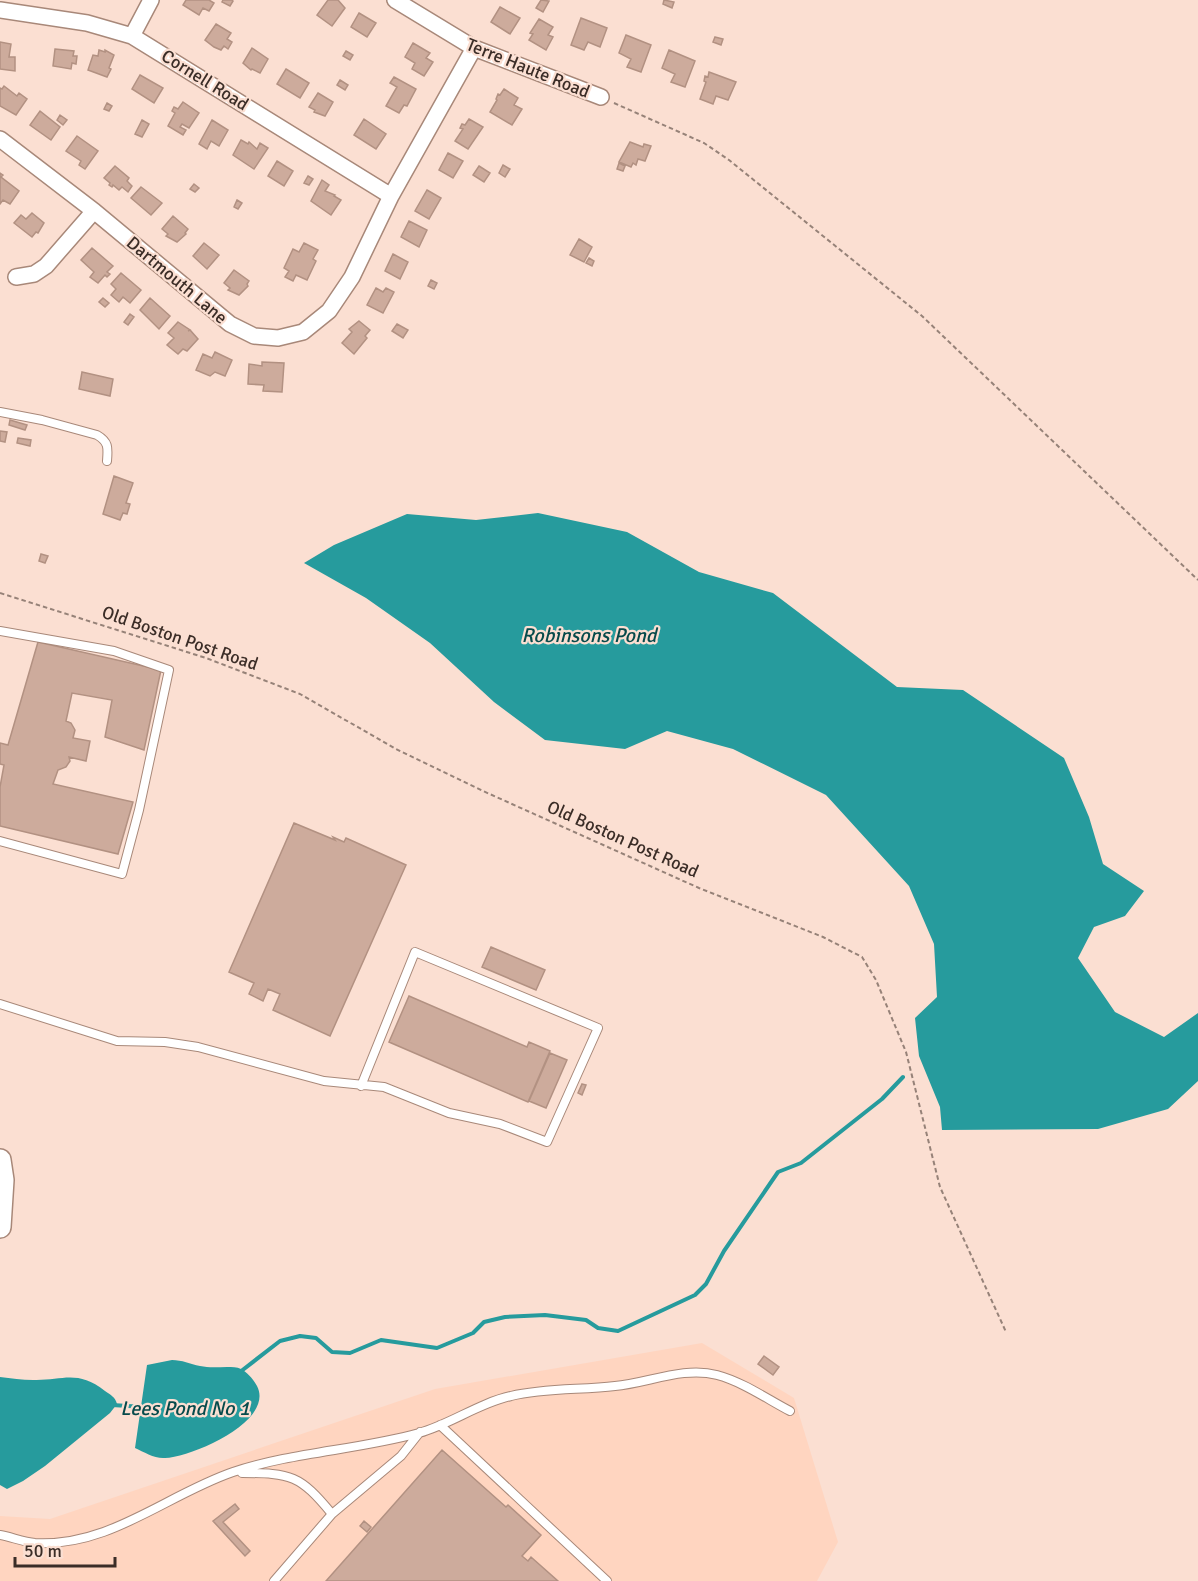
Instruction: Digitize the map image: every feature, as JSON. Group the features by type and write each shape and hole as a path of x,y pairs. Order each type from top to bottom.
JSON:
{"main road":[{"path":"0,1160 3,1180 0,1227"}],"street":[{"path":"132,36 151,0"},
{"name":"Terre Haute Road","path":"395,0 474,48 601,97"},
{"name":"Cornell Road","path":"0,10 87,23 132,36 391,196"},
{"name":"Dartmouth Lane","path":"0,138 94,211 230,324 254,336 278,338 303,332 329,311 351,277 391,196 474,48"},
{"path":"16,277 34,274 46,266 94,211"}],"lane":[{"path":"0,412 42,420 98,435 108,447 107,461"},
{"path":"0,632 114,651 169,670 139,810 122,874 0,841"},
{"path":"0,1004 117,1041 165,1042 198,1047 324,1081 361,1086 384,1087 449,1113 500,1124 547,1142 598,1028 415,952 361,1086"},
{"path":"0,1535 33,1543 61,1542 94,1536 128,1523 232,1473 262,1463 420,1432 513,1395 617,1386 698,1372 718,1375 790,1411"},
{"path":"440,1425 607,1581"},
{"path":"274,1581 332,1514 401,1456 420,1432"},
{"path":"232,1473 273,1473 297,1479 317,1495 332,1514"}],"path":[{"path":"601,97 704,143 739,167 922,316 1198,580"},
{"name":"Old Boston Post Road","path":"0,593 206,658 300,694 396,749 483,791 699,888 823,937 862,957 876,980 906,1052 940,1187 1006,1332"}],"shaded area":[{"path":"702,1343 794,1398 838,1542 817,1581 0,1581 0,1516 50,1519 435,1389"}],"water":[{"name":"Robinsons Pond","path":"538,513 627,532 699,572 773,593 897,687 963,690 1064,758 1089,817 1103,864 1144,891 1125,916 1094,927 1078,958 1115,1012 1164,1037 1198,1013 1198,1081 1168,1109 1098,1129 942,1130 940,1107 919,1056 915,1018 937,997 934,944 909,886 826,795 733,749 667,731 625,749 545,740 494,702 430,643 366,598 304,563 334,545 407,514 476,520"},
{"name":"Lees Pond No 1","path":"172,1360 203,1367 241,1369 256,1384 259,1399 254,1412 228,1435 193,1451 161,1458 135,1448 147,1365"},
{"path":"0,1377 33,1380 78,1378 95,1384 112,1396 117,1404 110,1413 45,1466 7,1489 0,1485"}],"building":[{"path":"186,0 209,0 214,3 209,11 203,8 199,15 183,5"},
{"path":"223,0 233,1 230,6 222,2"},
{"path":"328,0 338,0 345,8 332,26 317,15"},
{"path":"541,0 549,1 543,12 536,8"},
{"path":"664,0 674,2 672,8 663,4"},
{"path":"500,7 520,18 510,34 491,22"},
{"path":"359,13 376,23 367,37 351,27"},
{"path":"581,18 607,28 600,47 588,42 584,50 571,45"},
{"path":"539,19 553,27 548,35 553,37 546,50 529,40 533,34 530,33"},
{"path":"216,24 231,33 227,39 232,42 228,49 224,46 221,50 205,40"},
{"path":"626,35 651,45 641,72 627,67 631,59 619,53"},
{"path":"715,37 723,39 721,45 713,42"},
{"path":"0,42 11,44 9,57 15,57 15,71 0,69"},
{"path":"413,43 430,53 426,58 433,62 424,76 412,69 415,63 405,57"},
{"path":"252,48 268,59 260,73 251,70 243,63"},
{"path":"55,49 74,51 73,56 77,56 76,64 72,63 71,69 53,66"},
{"path":"99,50 105,52 105,50 114,55 107,77 88,70 93,55 98,56"},
{"path":"669,50 695,61 685,87 671,82 675,74 662,68"},
{"path":"346,51 353,55 350,60 343,56"},
{"path":"286,69 309,83 300,98 277,84"},
{"path":"709,72 736,82 728,100 716,96 713,104 700,99 706,82 704,81 705,76 708,77"},
{"path":"140,75 163,88 154,103 132,89"},
{"path":"394,77 416,89 407,106 404,105 399,113 386,106 397,87 390,83"},
{"path":"340,80 348,85 345,90 337,85"},
{"path":"4,86 17,96 19,93 27,99 16,115 0,106 0,88"},
{"path":"504,89 518,98 514,105 522,109 512,125 490,112 498,94 500,95"},
{"path":"318,93 333,102 325,116 314,112 315,110 309,107"},
{"path":"183,102 199,113 189,128 182,124 180,127 186,130 183,135 168,126 175,113 172,111 174,107 178,109"},
{"path":"107,103 112,106 109,111 104,109"},
{"path":"40,111 60,127 51,140 30,125"},
{"path":"60,115 67,120 63,125 57,120"},
{"path":"364,119 386,134 376,149 354,135"},
{"path":"469,119 483,127 468,149 455,141 463,129 460,128 462,124 465,125"},
{"path":"142,120 149,124 142,137 135,134"},
{"path":"212,120 228,130 219,146 211,141 207,149 199,144"},
{"path":"77,136 98,151 85,169 79,165 81,161 66,151"},
{"path":"241,140 248,144 249,142 257,149 260,143 268,148 254,169 233,155"},
{"path":"630,142 643,147 644,144 651,146 645,161 638,159 636,165 633,163 631,167 619,162"},
{"path":"448,153 463,161 453,178 439,170"},
{"path":"277,161 293,171 284,186 268,176"},
{"path":"619,163 625,166 623,171 617,169"},
{"path":"503,165 510,169 505,177 499,173"},
{"path":"115,166 129,178 127,181 132,186 128,192 122,187 119,190 113,185 112,187 104,178"},
{"path":"479,166 490,173 484,182 473,175"},
{"path":"0,173 3,175 1,177 19,191 10,204 3,200 0,204"},
{"path":"308,176 313,179 309,185 304,183"},
{"path":"322,180 329,185 325,191 341,200 331,215 311,201"},
{"path":"194,184 199,188 195,192 190,189"},
{"path":"141,187 162,203 151,215 131,198"},
{"path":"427,190 441,198 429,219 415,211"},
{"path":"237,200 242,203 238,209 234,207"},
{"path":"32,213 44,223 38,233 36,232 32,237 14,223 21,215 26,219"},
{"path":"173,216 188,229 177,242 166,236 168,234 162,229"},
{"path":"409,221 427,230 419,247 401,237"},
{"path":"579,239 592,247 584,262 570,255"},
{"path":"204,243 219,255 207,269 193,256"},
{"path":"304,243 318,250 313,259 316,261 307,280 296,275 293,281 285,277 289,271 284,268 293,249 299,252"},
{"path":"92,248 113,266 107,272 110,274 107,277 105,275 98,283 90,277 94,272 81,260"},
{"path":"393,254 408,262 400,279 385,271"},
{"path":"589,258 594,261 592,266 586,263"},
{"path":"234,270 249,281 248,286 239,295 228,290 230,288 224,283"},
{"path":"121,273 141,290 130,303 123,297 119,302 111,295 116,289 111,284"},
{"path":"431,280 437,283 434,289 428,286"},
{"path":"376,288 383,292 386,288 394,292 383,313 367,305"},
{"path":"103,298 109,303 105,307 99,302"},
{"path":"150,298 170,316 159,329 140,310"},
{"path":"130,314 134,317 128,325 124,322"},
{"path":"359,321 370,330 365,336 367,338 354,354 342,343 352,332 349,329"},
{"path":"178,322 198,339 187,351 183,349 178,354 167,345 174,338 168,333"},
{"path":"397,324 408,330 403,338 392,331"},
{"path":"215,352 232,360 225,376 215,372 210,376 196,370 203,354 212,358"},
{"path":"262,362 284,363 282,392 263,391 264,385 248,384 249,364 262,366"},
{"path":"82,372 113,379 110,396 79,389"},
{"path":"10,420 27,425 25,430 9,425"},
{"path":"0,431 7,432 5,442 0,441"},
{"path":"18,438 31,440 30,446 17,443"},
{"path":"114,476 133,483 126,503 130,504 127,514 123,513 120,520 103,514"},
{"path":"41,554 48,556 45,563 39,561"},
{"path":"38,642 161,670 144,750 105,737 112,700 72,693 66,721 71,723 75,730 73,738 90,741 86,761 69,757 70,761 66,767 58,770 53,784 133,802 118,854 0,826 0,787 4,765 0,764 0,743 8,745"},
{"path":"294,823 335,840 333,837 344,842 346,838 406,865 330,1036 273,1010 280,994 268,989 263,1001 249,994 254,983 229,972"},
{"path":"491,947 545,970 536,990 482,967"},
{"path":"409,996 527,1047 529,1042 550,1051 528,1102 389,1042"},
{"path":"550,1053 567,1060 546,1108 529,1101"},
{"path":"582,1084 586,1085 582,1095 578,1093"},
{"path":"764,1356 779,1367 773,1375 758,1364"},
{"path":"442,1450 541,1535 522,1556 528,1561 531,1557 558,1581 326,1581"},
{"path":"235,1504 239,1509 223,1522 250,1551 245,1556 213,1521"},
{"path":"364,1521 371,1527 367,1532 360,1526"}],"waterway":[{"path":"240,1372 280,1341 300,1336 316,1338 332,1352 350,1353 381,1340 437,1348 473,1333 484,1322 505,1317 545,1315 586,1320 598,1328 618,1331 695,1295 706,1284 724,1251 778,1172 801,1163 882,1099 903,1077"},
{"path":"112,1405 144,1407"}]}
